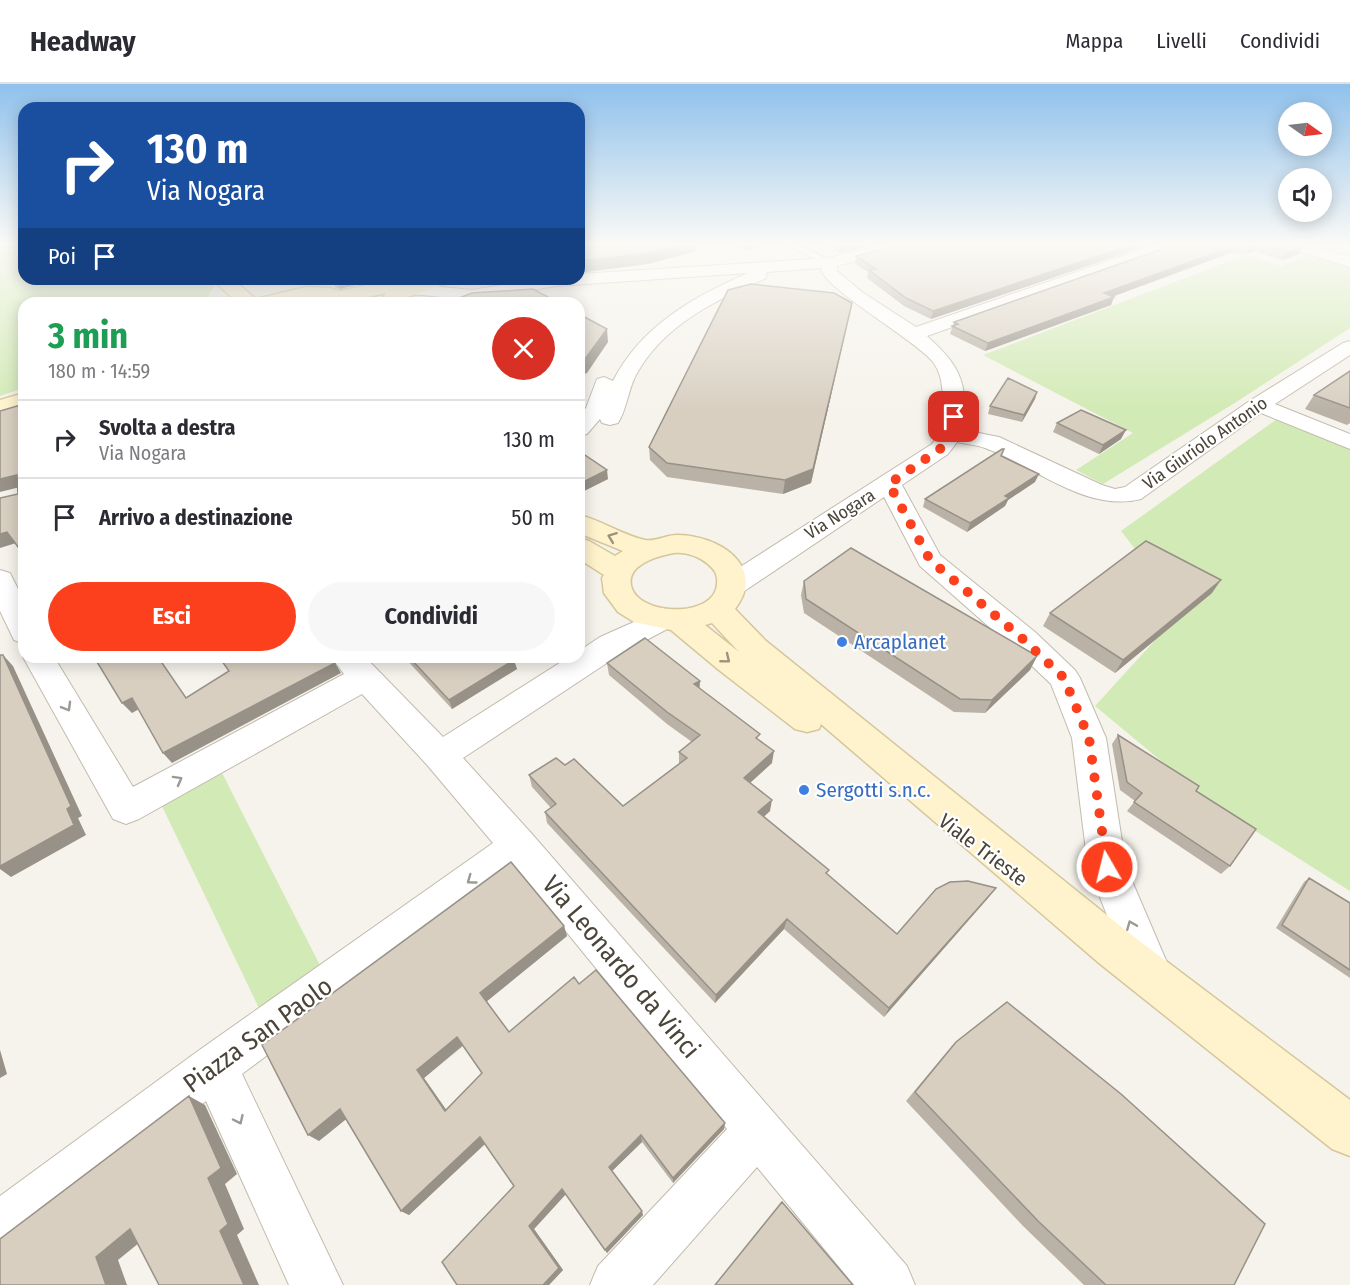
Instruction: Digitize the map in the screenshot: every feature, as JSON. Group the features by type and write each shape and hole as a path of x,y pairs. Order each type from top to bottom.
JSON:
{"main road":[{"path":"0,407 18,402"},
{"path":"585,525 645,549"},
{"name":"Viale Trieste","path":"645,549 679,544 711,553 724,562 731,573 725,597 755,648 1153,980 1350,1131"},
{"path":"627,605 619,594 616,582 619,571 634,555 645,549"},
{"path":"585,551 619,571"},
{"path":"671,621 701,617 725,597"},
{"name":"Viale Trieste","path":"627,605 641,615 671,621 730,662 1114,948"}],"street":[{"path":"585,422 596,410 608,370 629,343 673,310 701,299"},
{"path":"610,418 626,375 645,349 675,317 705,299"},
{"path":"861,299 914,334 940,358 951,376 955,404 952,434"},
{"path":"914,334 1014,299"},
{"name":"Via Giuriolo Antonio","path":"952,434 991,442 1094,490 1115,496 1132,494 1259,405 1350,347"},
{"path":"1259,405 1350,442"},
{"name":"Via Nogara","path":"725,597 772,557 889,484 940,449 952,434"},
{"path":"889,484 930,560 1024,640 1064,678 1089,738 1107,867 1153,980"},
{"path":"711,553 772,557"},
{"path":"0,579 18,620"},
{"path":"611,645 627,605"},
{"path":"585,662 611,645 671,621"},
{"path":"0,646 18,637"},
{"path":"41,663 126,808 355,667"},
{"path":"440,756 583,663"},
{"name":"Via Leonardo da Vinci","path":"355,667 440,756 519,846 888,1285"},
{"name":"Piazza San Paolo","path":"0,1227 214,1067 519,846"},
{"path":"214,1067 316,1285"},
{"path":"617,1285 758,1130"}],"green space":[{"path":"0,299 18,299 18,390 0,396"},
{"path":"1130,299 1350,299 1350,328 1103,484 1076,470 1133,433 983,355"},
{"path":"1277,419 1350,449 1350,891 1213,804 1095,706 1158,637 1139,554 1121,531"},
{"path":"220,769 329,983 268,1027 160,802"}],"building":[{"path":"723,299 845,299 852,303 813,469 785,480 667,463 649,447"},
{"path":"908,299 969,299 933,311"},
{"path":"1019,299 1108,299 988,343 952,326 958,324 954,322"},
{"path":"585,317 607,329 585,359"},
{"path":"1350,371 1350,408 1314,395"},
{"path":"1008,378 1037,392 1024,415 990,406"},
{"path":"18,406 18,494 17,475 0,479 0,411"},
{"path":"1081,410 1126,430 1103,445 1057,423"},
{"path":"1004,449 1001,456 1039,474 1005,496 1009,498 970,523 925,499"},
{"path":"585,455 607,470 585,481"},
{"path":"18,494 18,547 7,532 0,534 0,498"},
{"path":"1146,541 1221,580 1123,660 1050,613"},
{"path":"851,548 1037,656 992,700 960,699 806,599 804,581"},
{"path":"645,638 700,681 694,684 760,734 756,738 774,751 744,778 772,800 758,812 829,870 826,873 897,934 936,889 950,882 968,881 996,888 889,1008 787,919 716,995 545,812 556,804 529,775 556,758 565,765 574,759 623,806 687,758 679,752 700,735 667,712 607,663"},
{"path":"0,655 3,655 71,806 67,809 74,825 0,866"},
{"path":"98,663 162,663 186,698 229,671 223,663 335,663 163,753 132,698 122,703"},
{"path":"415,663 509,663 449,700"},
{"path":"1118,735 1199,786 1196,791 1256,829 1230,866 1134,802 1142,793 1127,782"},
{"path":"511,862 564,926 480,993 509,1032 574,977 579,984 596,970 725,1123 673,1178 641,1135 609,1167 642,1211 605,1250 562,1189 529,1226 559,1268 543,1285 457,1285 442,1262 514,1186 480,1137 401,1211 340,1109 308,1135 262,1045","holes":["457,1037 482,1073 445,1111 417,1070"]},
{"path":"1309,878 1350,903 1350,970 1282,925"},
{"path":"1007,1002 1121,1094 1265,1224 1234,1285 1106,1285 1038,1221 915,1092 956,1042"},
{"path":"189,1096 221,1168 208,1178 228,1224 220,1231 244,1285 159,1285 130,1229 96,1257 106,1285 0,1285 0,1239"},
{"path":"782,1202 853,1285 715,1285"}],"place":[{"name":"Arcaplanet","path":"842,642"},
{"name":"Sergotti s.n.c.","path":"804,790"}],"route":[{"path":"954,417 952,434 940,449 889,484 930,560 1024,640 1064,678 1089,738 1107,867"}]}
